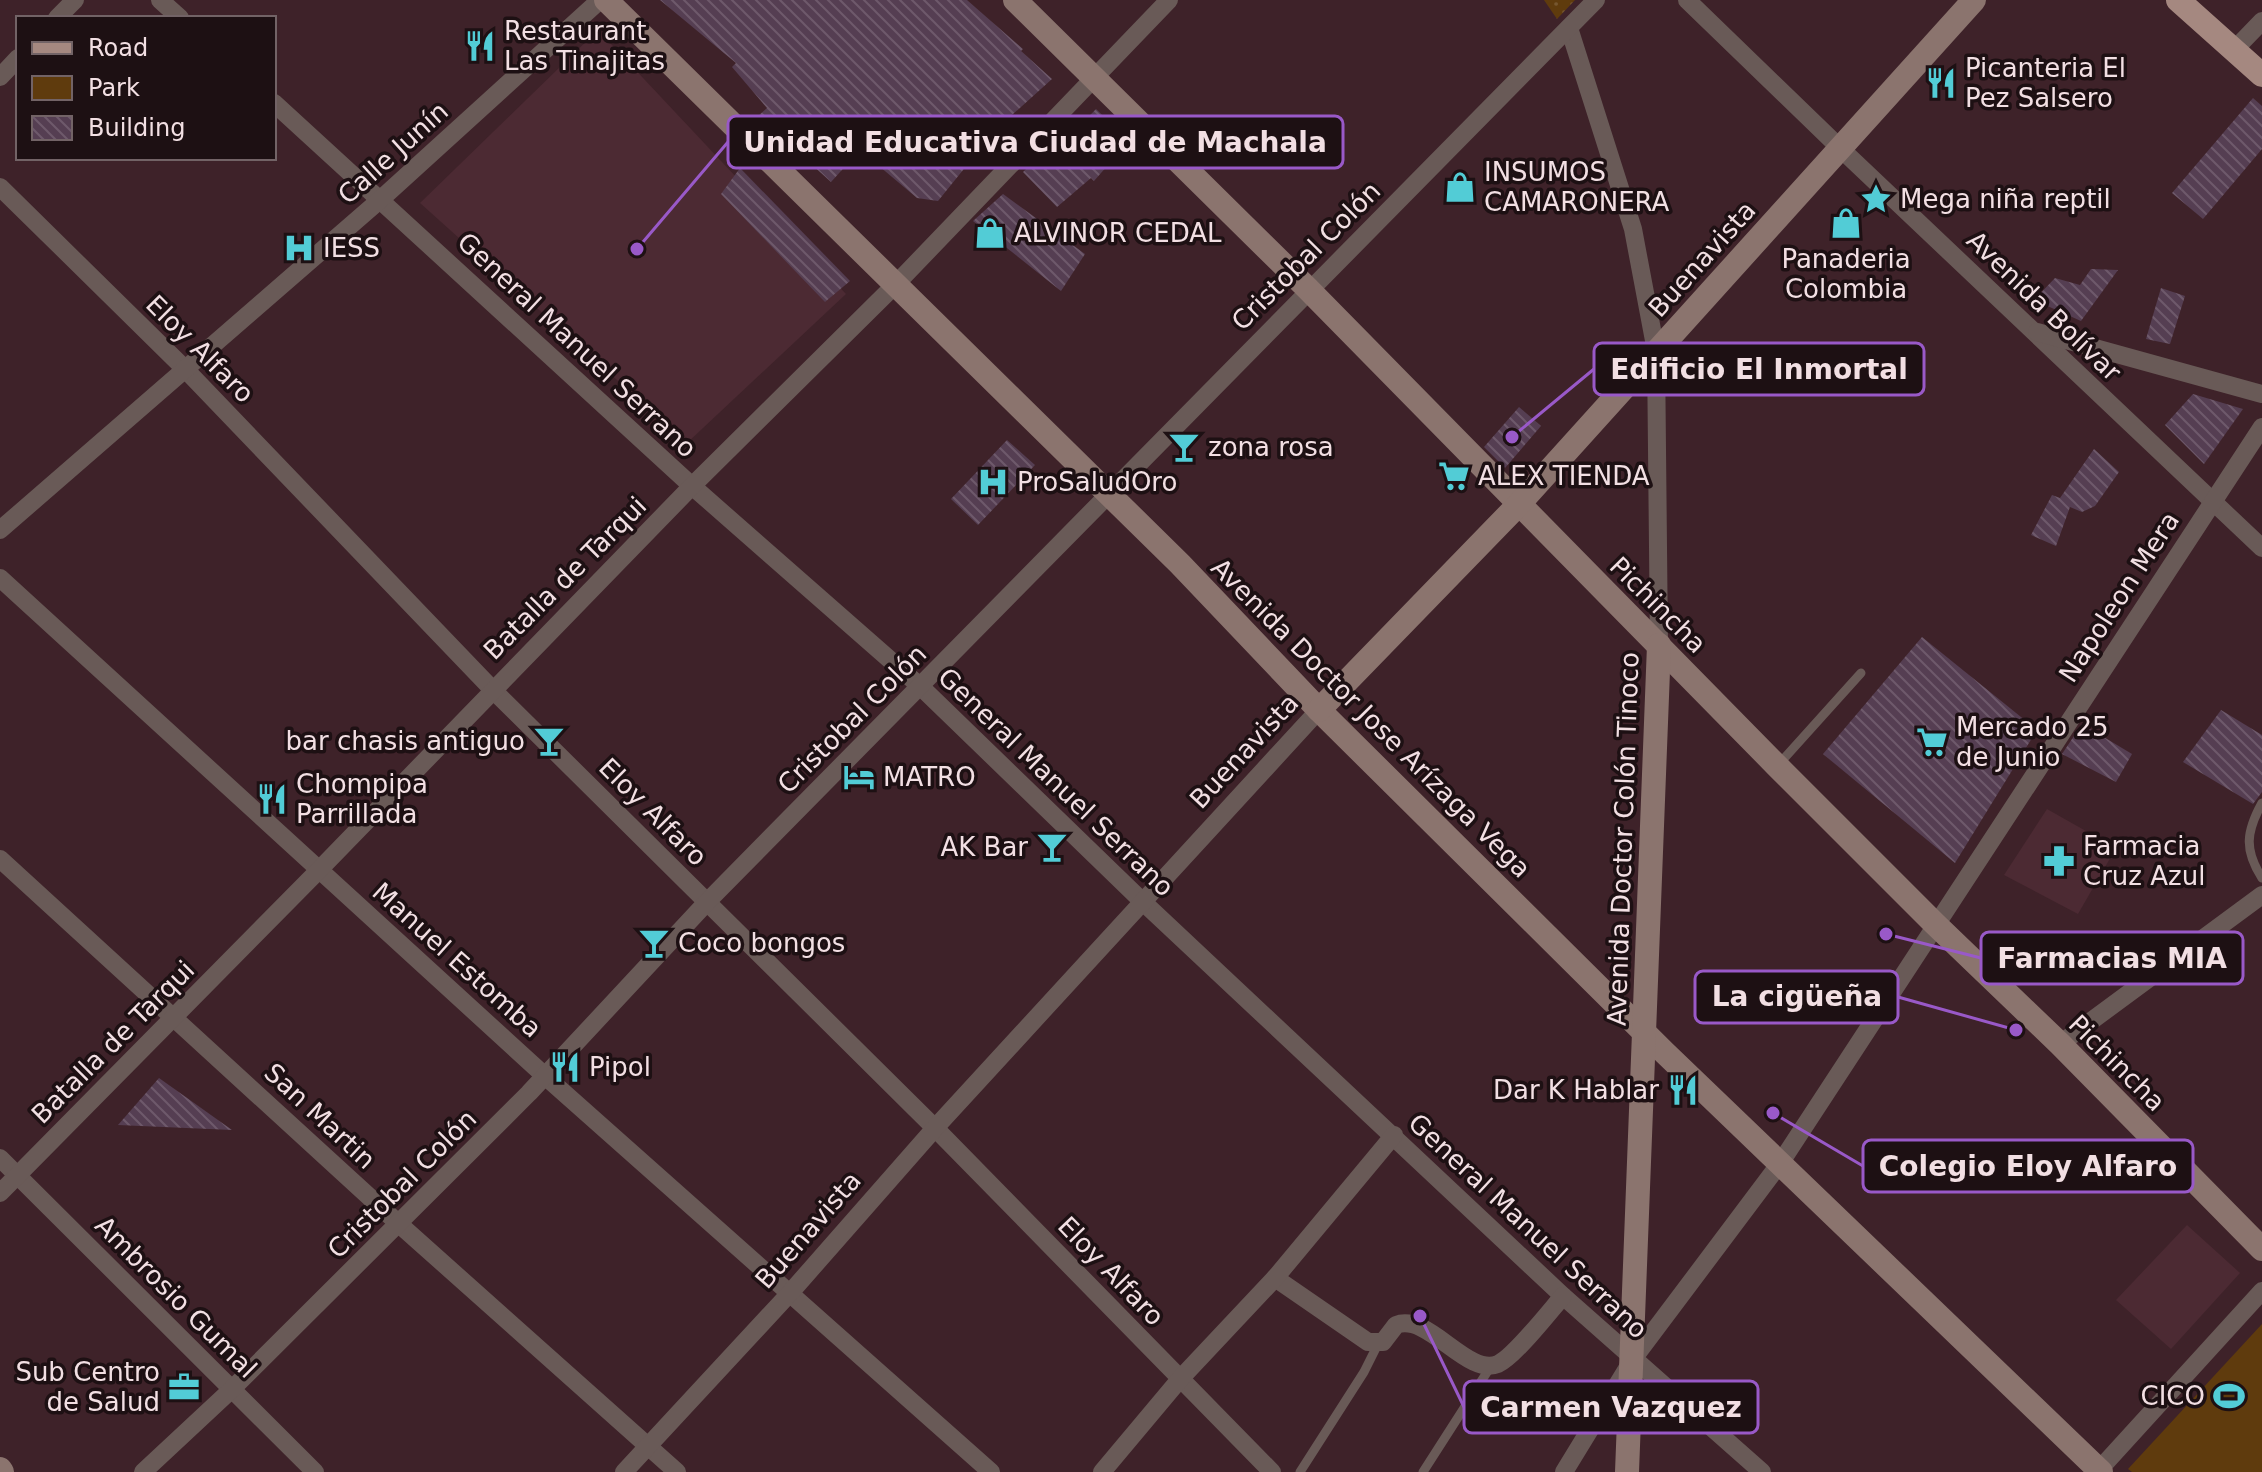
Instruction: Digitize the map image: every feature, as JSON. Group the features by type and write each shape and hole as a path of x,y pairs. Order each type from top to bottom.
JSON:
{"main road":[{"name":"Avenida Doctor Jose Arízaga Vega","path":"603,0 1180,564 1319,710 1643,1030 2099,1471"},
{"name":"Pichincha","path":"1015,0 1308,289 1777,766 2060,1044 2262,1249"},
{"name":"Buenavista","path":"1319,710 1519,504 1974,0"},
{"path":"2178,0 2262,75"},
{"name":"Avenida Doctor Colón Tinoco","path":"1627,1472 1659,645"}],"street":[{"path":"59,16 75,0"},
{"path":"160,0 178,16"},
{"name":"Calle Junín","path":"0,530 381,199 603,0"},
{"name":"Batalla de Tarqui","path":"0,1193 692,486 895,286 1169,0"},
{"name":"Cristobal Colón","path":"143,1472 399,1224 545,1076 707,902 1596,0"},
{"name":"Avenida Bolívar","path":"1687,0 2262,548"},
{"path":"2235,49 2262,21"},
{"name":"Avenida Doctor Colón Tinoco","path":"1569,28 1633,229 1656,351 1659,645"},
{"path":"0,77 16,60"},
{"name":"General Manuel Serrano","path":"276,105 692,486 921,687 1143,902 1563,1296 1762,1472"},
{"name":"Eloy Alfaro","path":"0,187 185,369 492,689 935,1128 1272,1472"},
{"path":"2033,331 2262,394"},
{"name":"Napoleon Mera","path":"1564,1472 1633,1359 1781,1162 2262,427"},
{"name":"Manuel Estomba","path":"0,578 545,1076 991,1472"},
{"name":"Buenavista","path":"624,1472 1319,710"},
{"name":"San Martin","path":"0,859 399,1224 677,1472"},
{"path":"2060,1044 2262,895"},
{"path":"1102,1472 1180,1379 1275,1278 1394,1135"},
{"name":"Ambrosio Gumal","path":"0,1158 315,1472"},
{"path":"1275,1278 1368,1342 1378,1344 1387,1338 1396,1325 1411,1323 1476,1362 1491,1366 1506,1359 1563,1296"},
{"path":"2099,1471 2262,1291"}],"lane":[{"path":"1777,766 1861,673"},
{"path":"2262,803 2251,824 2250,860 2262,878"},
{"path":"1300,1472 1364,1372 1378,1344"},
{"path":"1423,1472 1491,1366"}],"shaded area":[{"path":"598,30 846,294 687,443 420,203"},
{"name":"Farmacia Cruz Azul","path":"2047,809 2116,848 2078,914 2004,875"},
{"path":"2187,1225 2240,1273 2171,1349 2116,1300"}],"green space":[{"path":"1544,0 1575,0 1557,19"},
{"name":"CICO","path":"2262,1324 2262,1472 2132,1472 2128,1469"}],"building":[{"path":"660,0 967,0 1052,79 972,151 976,154 938,201 917,198 860,150 831,182 758,116 767,108 732,67 736,63"},
{"path":"2253,98 2262,106 2262,149 2203,219 2172,193"},
{"path":"1096,109 1129,141 1094,181 1091,178 1057,207 1023,172 1035,160 1041,166"},
{"path":"740,168 850,281 825,302 721,194"},
{"path":"1003,194 1085,254 1061,291 973,221"},
{"path":"2091,269 2118,270 2081,321 2034,300 2055,278 2080,285"},
{"path":"2161,288 2185,296 2170,344 2146,339"},
{"path":"2193,394 2243,409 2204,464 2165,425"},
{"path":"1519,407 1541,426 1505,468 1484,447"},
{"name":"ProSaludOro","path":"1007,440 1035,465 978,525 951,499"},
{"path":"2094,449 2119,472 2095,506 2082,512 2070,507 2056,546 2031,535 2052,495 2060,498"},
{"name":"Mercado 25 de Junio","path":"1922,637 2037,730 1955,863 1823,754"},
{"path":"2221,710 2262,735 2262,792 2253,804 2183,762"},
{"path":"2082,724 2132,754 2116,782 2062,754"},
{"path":"159,1078 232,1130 118,1125"}],"place":[{"name":"Restaurant Las Tinajitas","path":"480,46"},
{"name":"Picanteria El Pez Salsero","path":"1941,83"},
{"name":"INSUMOS CAMARONERA","path":"1460,187"},
{"name":"Mega niña reptil","path":"1876,199"},
{"name":"Panaderia Colombia","path":"1846,223"},
{"name":"ALVINOR CEDAL","path":"990,233"},
{"name":"IESS","path":"299,248"},
{"name":"Unidad Educativa Ciudad de Machala","path":"637,249"},
{"name":"Edificio El Inmortal","path":"1512,437"},
{"name":"zona rosa","path":"1184,447"},
{"name":"ALEX TIENDA","path":"1454,476"},
{"name":"ProSaludOro","path":"993,482"},
{"name":"bar chasis antiguo","path":"549,741"},
{"name":"Mercado 25 de Junio","path":"1932,742"},
{"name":"MATRO","path":"859,777"},
{"name":"Chompipa Parrillada","path":"272,799"},
{"name":"AK Bar","path":"1052,847"},
{"name":"Farmacia Cruz Azul","path":"2059,861"},
{"name":"Farmacias MIA","path":"1886,934"},
{"name":"Coco bongos","path":"654,943"},
{"name":"La cigüeña","path":"2016,1030"},
{"name":"Pipol","path":"565,1067"},
{"name":"Dar K Hablar","path":"1683,1090"},
{"name":"Colegio Eloy Alfaro","path":"1773,1113"},
{"name":"Carmen Vazquez","path":"1420,1316"},
{"name":"Sub Centro de Salud","path":"184,1387"},
{"name":"CICO","path":"2229,1396"}]}
